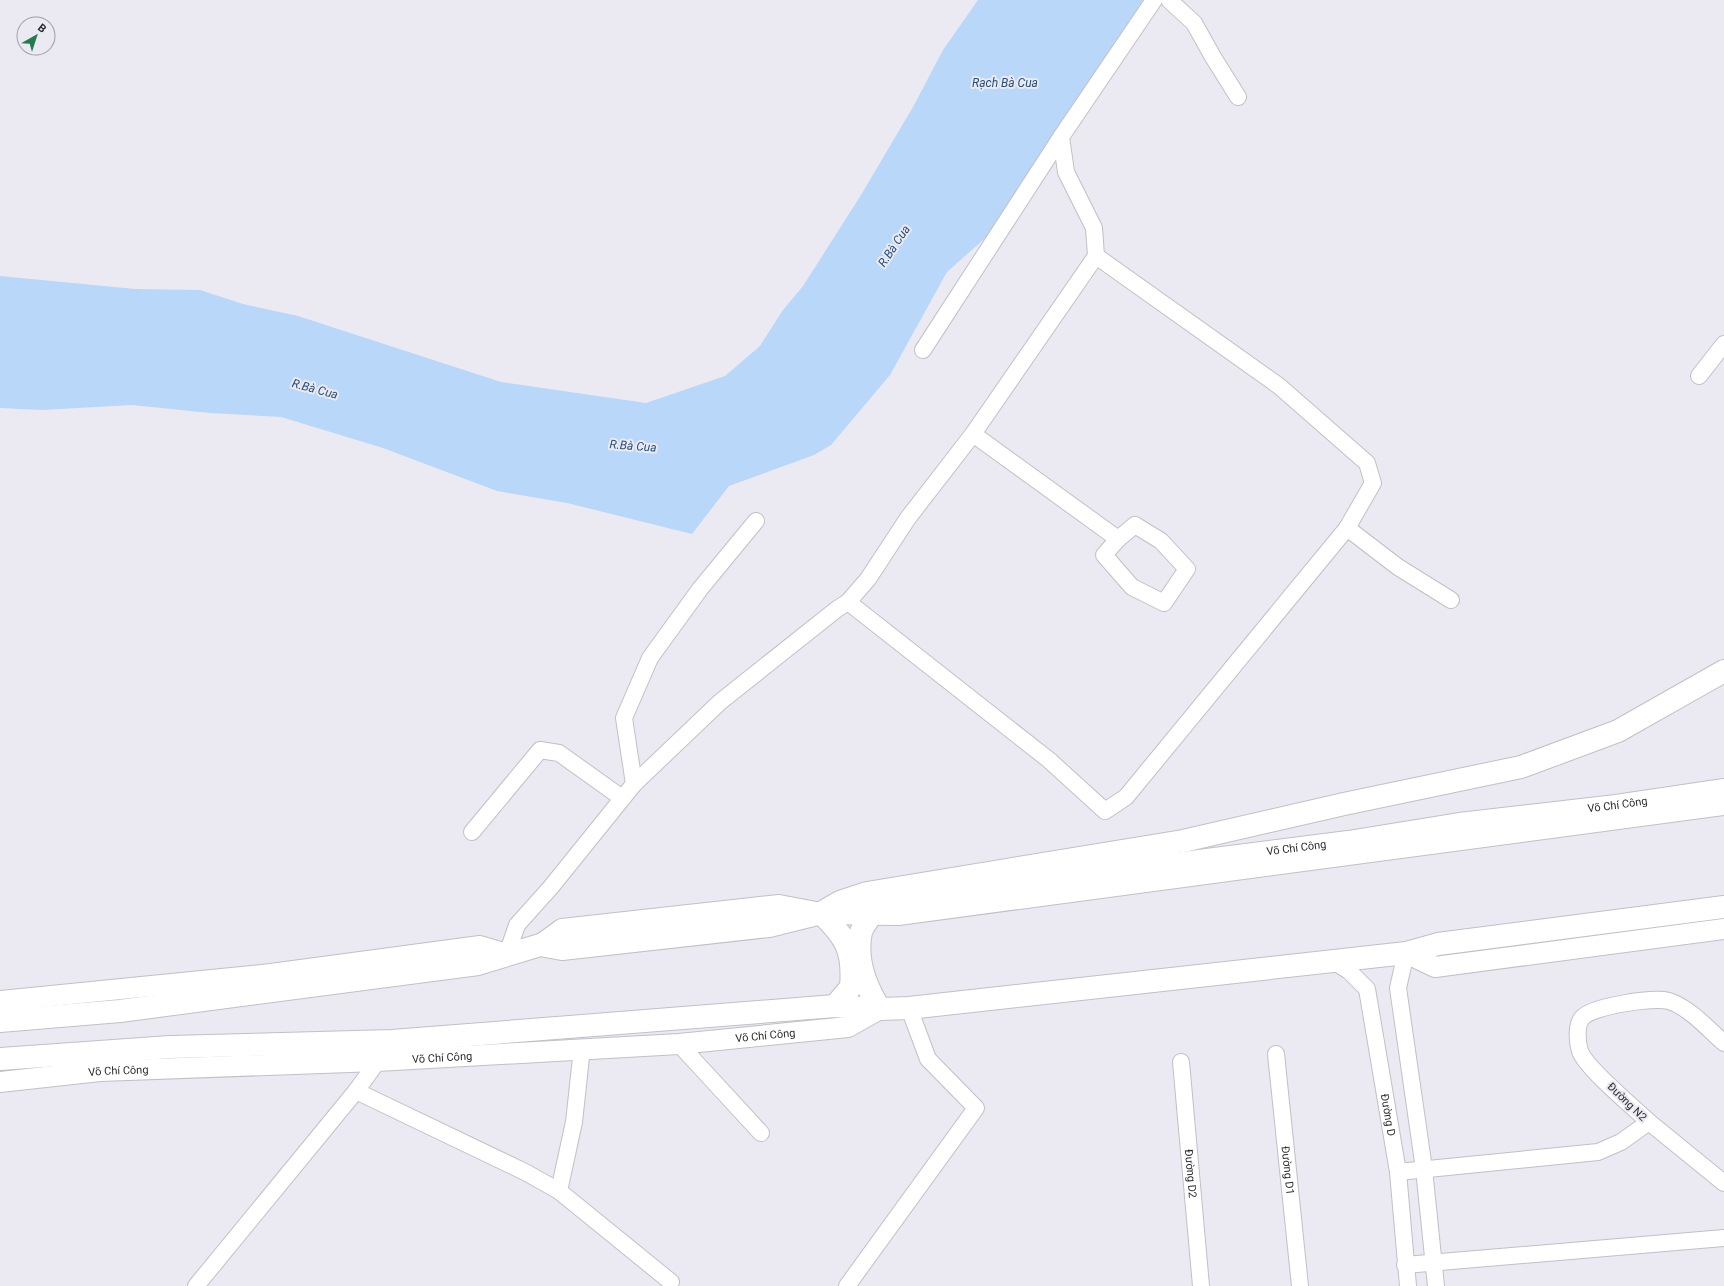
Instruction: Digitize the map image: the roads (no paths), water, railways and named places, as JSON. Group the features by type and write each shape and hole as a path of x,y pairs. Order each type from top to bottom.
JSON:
{"highway":[{"path":"835,1006 851,987 850,957 845,941 835,927 820,913 840,902 867,894 1183,841 1344,804 1521,767 1618,731 1724,671"},
{"name":"Võ Chí Công","path":"0,1021 120,1011 478,964 540,945 562,949 761,927 820,913 898,914 1724,804"},
{"name":"Võ Chí Công","path":"0,1059 170,1047 392,1041 835,1006 880,1009 909,1008 1406,953 1438,944 1724,907"},
{"path":"872,913 862,931 860,944 862,974 869,992 880,1009"}],"main road":[{"name":"Võ Chí Công","path":"872,913 882,904 900,898 1348,841 1459,823 1616,805 1724,788"},
{"path":"1406,953 1435,967 1724,929"},
{"path":"0,1001 271,974 480,946 508,954"},
{"name":"Võ Chí Công","path":"0,1082 100,1071 377,1061 582,1048 679,1044 848,1027 880,1009"},
{"path":"676,1019 679,1044"},
{"path":"582,1048 584,1026"}],"street":[{"path":"923,350 1061,137 1154,0"},
{"path":"1169,0 1194,23 1238,97"},
{"path":"508,954 517,925 551,887 634,784 720,702 837,609 848,602 868,579 908,518 973,434 1096,256 1094,228 1066,172 1061,137"},
{"path":"848,602 1049,760 1105,811 1126,797 1347,528 1373,483 1367,463 1279,386 1096,256"},
{"path":"1699,376 1724,344"},
{"path":"973,434 1118,539"},
{"path":"634,784 624,718 650,658 700,590 756,521"},
{"path":"1135,525 1161,541 1187,569 1164,603 1132,587 1104,555 1118,539 1135,525"},
{"path":"1347,528 1398,568 1450,600"},
{"path":"472,832 540,750 559,753 622,798"},
{"path":"1406,953 1398,988 1424,1169 1436,1286"},
{"name":"Đường D","path":"1333,961 1349,971 1367,989 1398,1172 1408,1286"},
{"name":"Đường N2","path":"1398,1172 1598,1152 1621,1142 1649,1122 1595,1071 1580,1051 1578,1034 1581,1019 1592,1010 1654,999 1670,1002 1689,1012 1724,1044"},
{"path":"847,1286 976,1108 928,1059 909,1008"},
{"path":"196,1286 356,1091 392,1041"},
{"path":"679,1044 762,1133"},
{"path":"559,1191 574,1122 582,1048"},
{"name":"Đường D1","path":"1276,1054 1300,1286"},
{"name":"Đường D2","path":"1181,1062 1201,1286"},
{"path":"356,1091 525,1172 559,1191 671,1282"},
{"path":"1649,1122 1724,1183"},
{"path":"1405,1265 1724,1238"}],"water":[{"name":"Rạch Bà Cua","path":"978,0 1143,0 1005,216 983,240 947,272 890,375 831,445 814,455 729,486 692,534 567,503 497,491 383,448 281,417 210,413 132,405 42,410 0,408 0,276 135,289 200,290 243,304 298,316 501,382 646,403 725,376 760,346 783,310 803,286 861,195 913,107 943,50"}],"water label":[{"name":"R.Bà Cua","path":"894,246"},
{"name":"R.Bà Cua","path":"315,389"},
{"name":"R.Bà Cua","path":"633,446"}]}
